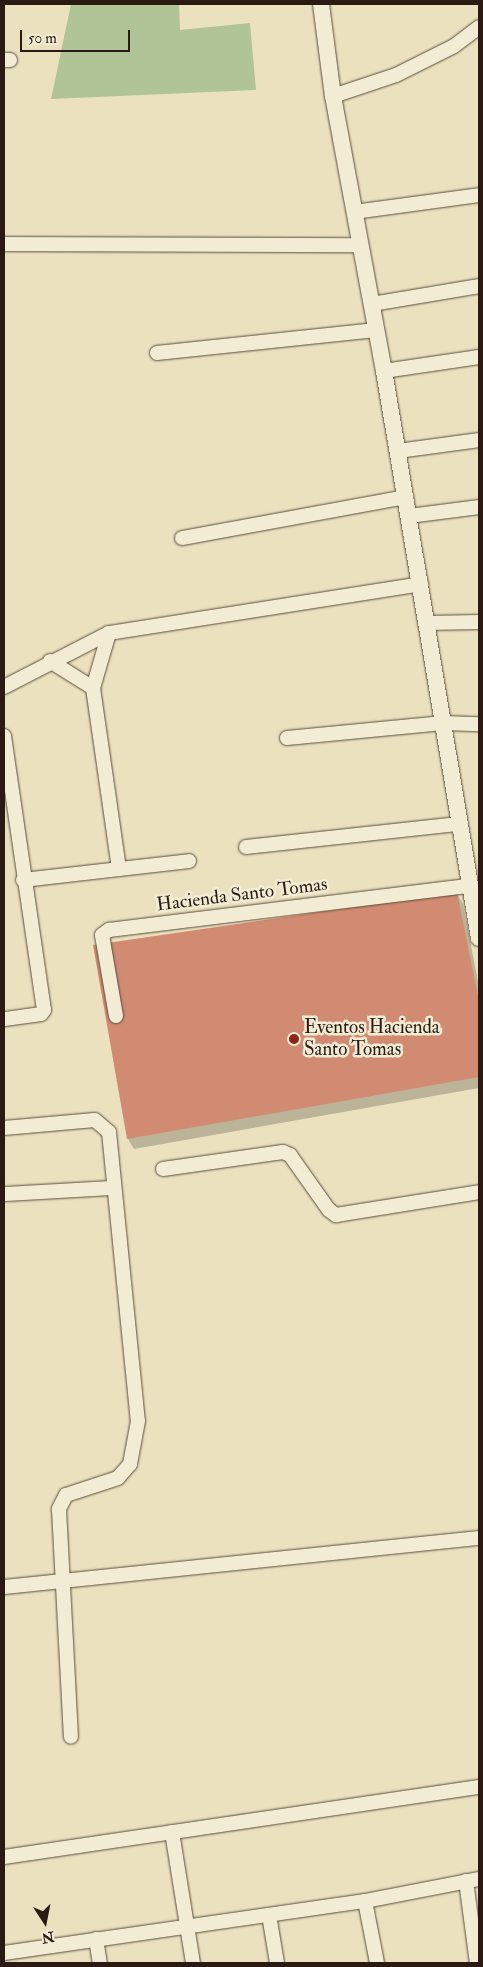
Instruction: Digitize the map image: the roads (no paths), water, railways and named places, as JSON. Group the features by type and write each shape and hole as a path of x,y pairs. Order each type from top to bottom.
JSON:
{"street":[{"path":"321,4 333,96 406,497 479,938"},
{"path":"333,96 396,75 454,46 479,27"},
{"path":"354,212 479,194"},
{"path":"4,244 360,245"},
{"path":"372,304 479,286"},
{"path":"157,353 376,330"},
{"path":"384,371 479,357"},
{"path":"398,451 479,440"},
{"path":"182,538 406,497"},
{"path":"409,516 479,507"},
{"path":"4,687 109,633 421,584"},
{"path":"428,624 479,622"},
{"path":"109,633 93,688 119,869"},
{"path":"50,662 93,688"},
{"path":"287,738 443,723 479,724"},
{"path":"4,736 23,880 44,1010 41,1014 4,1019"},
{"path":"246,847 459,824"},
{"path":"23,880 189,861"},
{"name":"Hacienda Santo Tomas","path":"116,1016 102,935 109,930 469,886"},
{"path":"4,1128 95,1120 104,1125 110,1132 113,1188 138,1421 130,1464 118,1478 66,1495 59,1509 71,1737"},
{"path":"163,1169 283,1152 290,1156 329,1210 336,1215 479,1192"},
{"path":"4,1194 113,1188"},
{"path":"4,1587 479,1538"},
{"path":"4,1857 479,1787"},
{"path":"172,1832 193,1963"},
{"path":"4,1953 365,1901 473,1880 477,1963"},
{"path":"365,1901 377,1963"},
{"path":"269,1915 277,1963"},
{"path":"96,1939 100,1963"}],"place":[{"name":"Eventos Hacienda Santo Tomas","path":"294,1039"}]}
